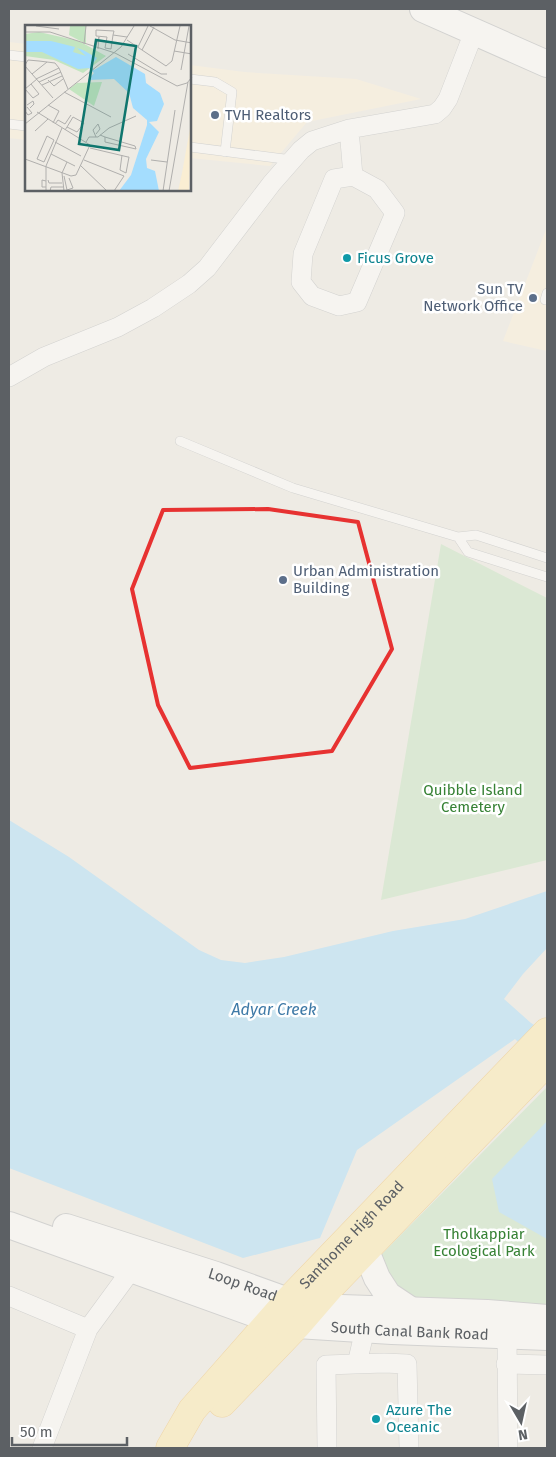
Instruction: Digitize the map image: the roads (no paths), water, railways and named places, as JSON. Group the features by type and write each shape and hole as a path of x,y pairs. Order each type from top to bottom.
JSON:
{"main road":[{"name":"Santhome High Road","path":"190,1448 206,1420 292,1313 340,1246 547,1032"},
{"name":"Santhome High Road","path":"170,1448 192,1410 292,1313 366,1251 547,1062"}],"street":[{"path":"423,9 547,64"},
{"path":"9,377 44,357 118,327 153,308 188,284 208,268 272,183 312,140 349,129 435,114 448,99 474,32"},
{"path":"349,129 353,176"},
{"path":"353,176 378,189 395,214 357,302 339,306 312,296 301,282 303,254 334,179 353,176"},
{"name":"Loop Road","path":"9,1207 136,1260"},
{"name":"Loop Road","path":"9,1225 136,1260 292,1313 409,1309 430,1312 487,1312 547,1318"},
{"path":"366,1251 377,1278 388,1295 409,1309"},
{"path":"42,1448 88,1329 136,1260"},
{"path":"9,1296 88,1329"},
{"name":"South Canal Bank Road","path":"292,1313 365,1329 547,1337"},
{"path":"357,1364 365,1329"},
{"path":"384,1363 392,1331"},
{"path":"507,1335 508,1448"},
{"path":"327,1448 326,1365 384,1363 407,1364 409,1448"},
{"path":"506,1364 547,1365"}],"lane":[{"path":"9,55 25,57"},
{"path":"191,78 214,82 232,92 225,152"},
{"path":"9,124 25,126"},
{"path":"191,147 292,160"},
{"path":"547,293 545,300 547,300"},
{"path":"180,441 294,488 458,537 476,535 547,558"},
{"path":"458,537 468,552 547,577"}],"water":[{"name":"Adyar Creek","path":"9,820 69,857 199,950 221,960 245,963 284,957 393,931 465,919 547,891 547,948 523,974 504,999 531,1023 547,1033 547,1069 515,1039 357,1150 320,1238 243,1258 9,1168"},
{"path":"547,1121 547,1239 499,1212 492,1179"}],"place":[{"name":"TVH Realtors","path":"215,115"},
{"name":"Ficus Grove","path":"347,258"},
{"name":"Sun TV Network Office","path":"533,298"},
{"name":"Urban Administration Building","path":"283,580"},
{"name":"Azure The Oceanic","path":"376,1419"}],"park label":[{"name":"Quibble Island Cemetery","path":"473,798"},
{"name":"Tholkappiar Ecological Park","path":"484,1242"}]}
